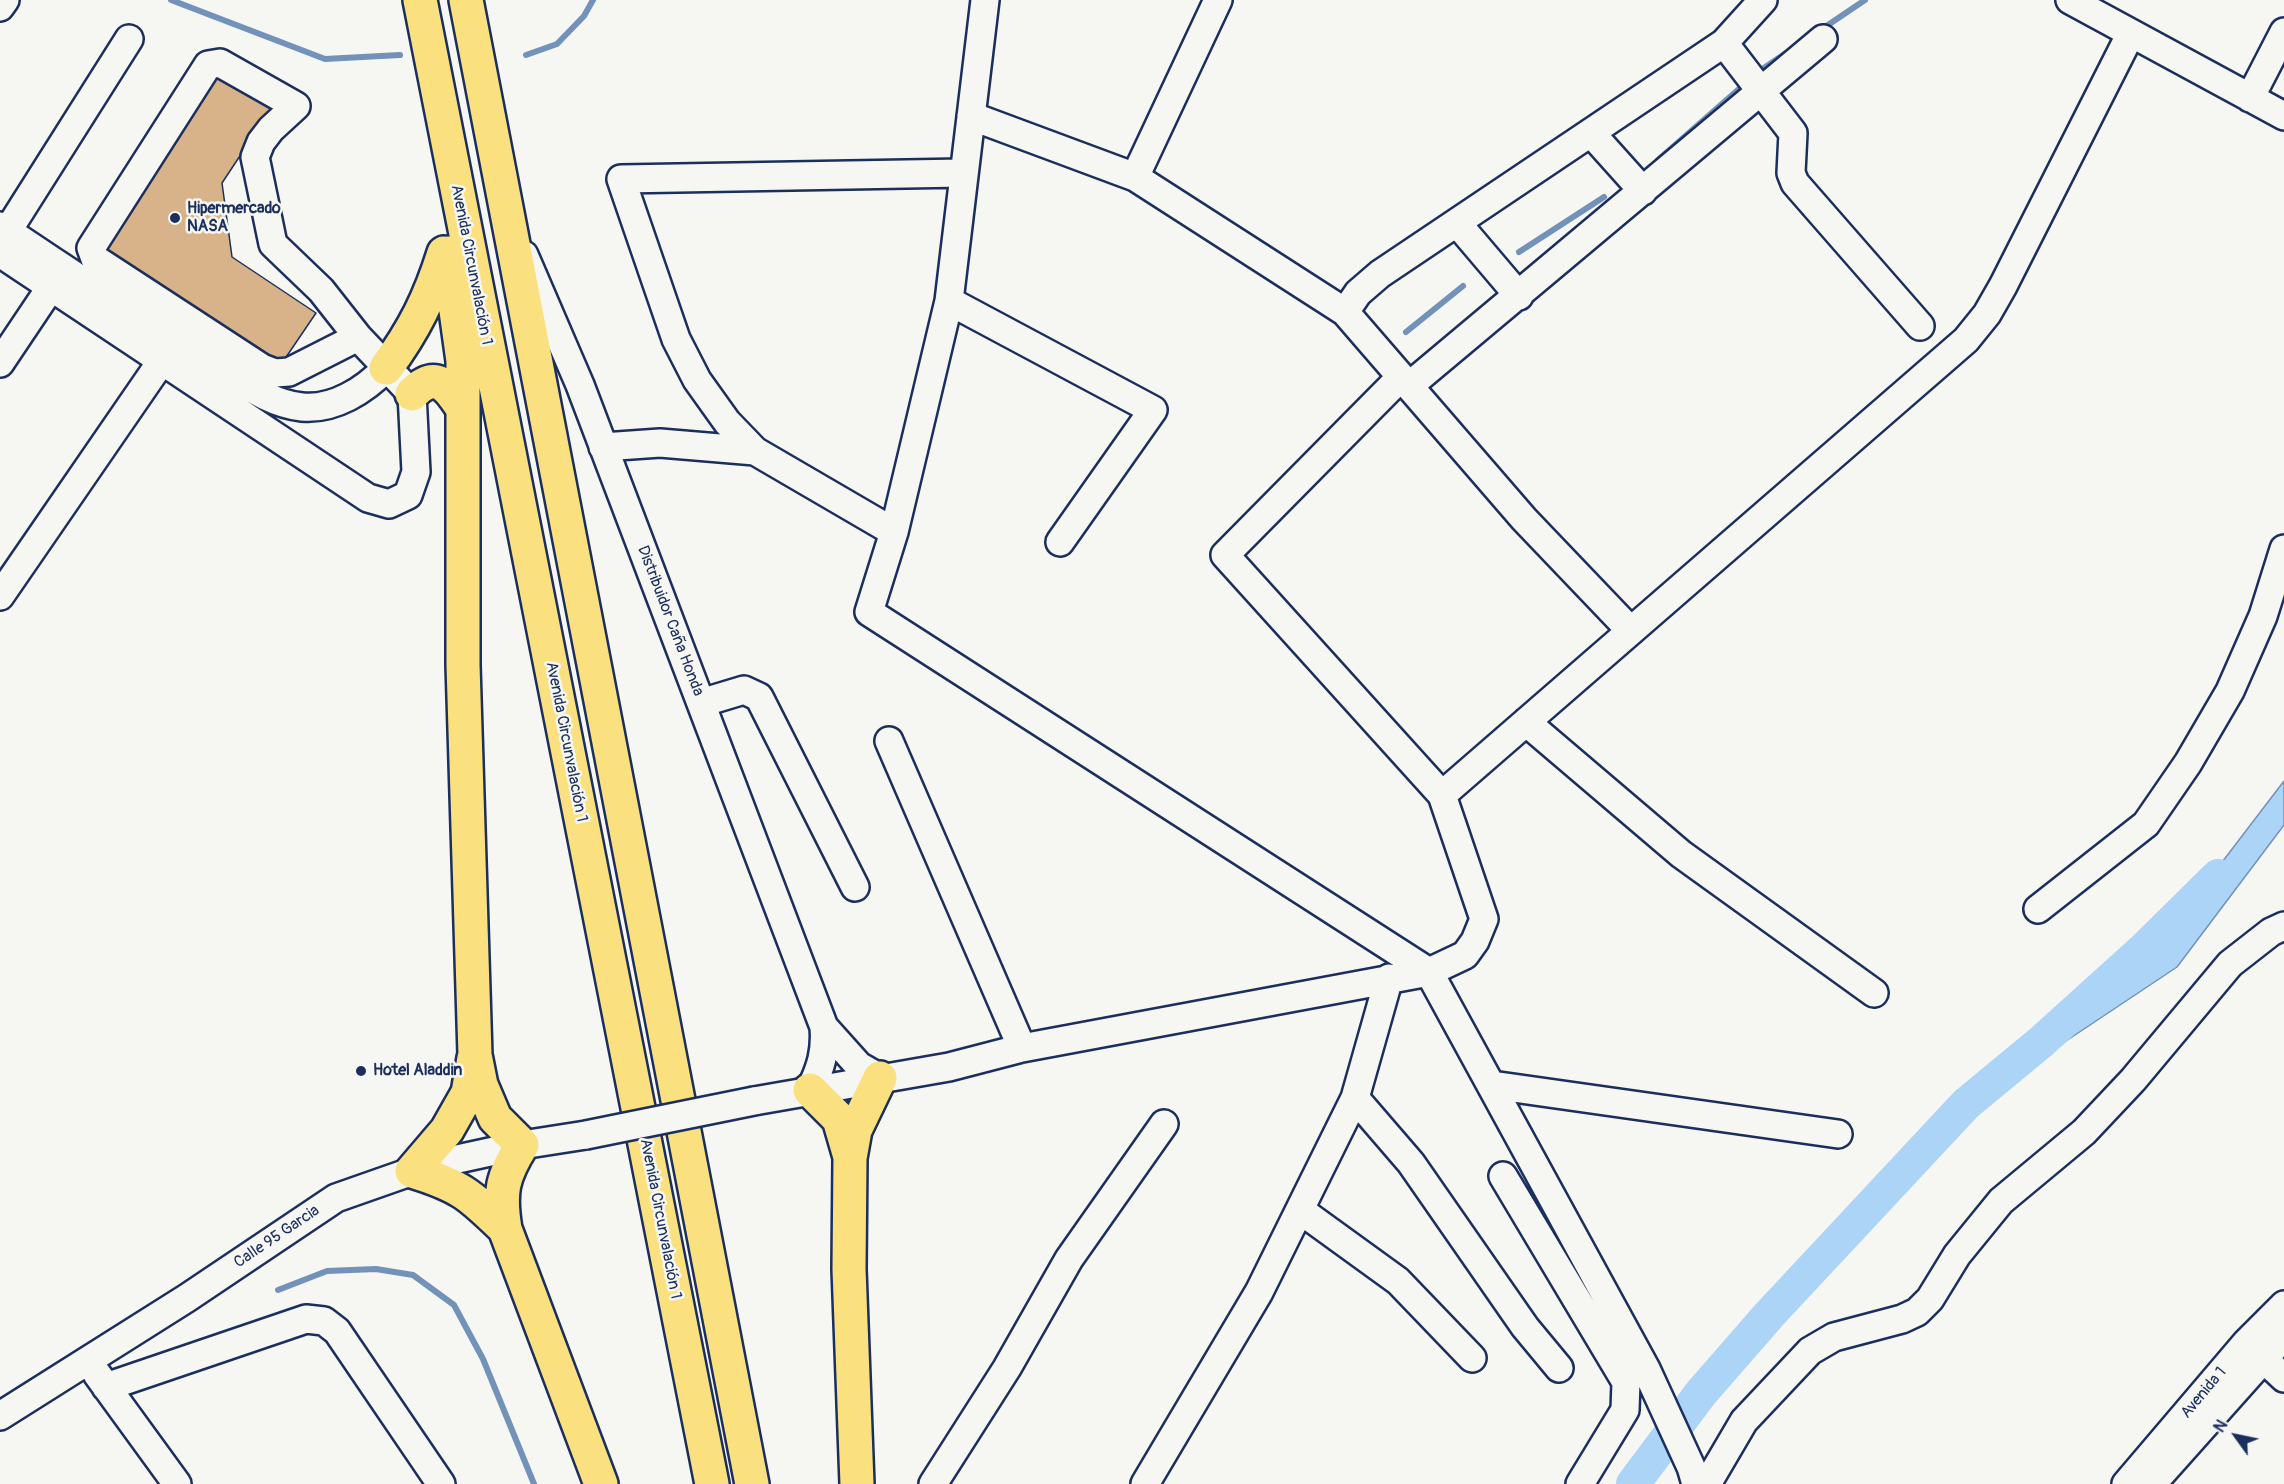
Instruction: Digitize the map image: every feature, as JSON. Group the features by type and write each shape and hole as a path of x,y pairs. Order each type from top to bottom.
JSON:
{"main road":[{"path":"466,0 752,1484"},
{"name":"Avenida Circunvalación 1","path":"418,2 712,1484"},
{"path":"433,70 441,207 463,361 463,665 475,1055 481,1085 495,1118 522,1145 506,1171 502,1189 500,1199 505,1229 601,1484"},
{"path":"386,368 419,320 432,292 447,242"},
{"path":"412,394 421,385 431,381 441,383 449,387 463,409"},
{"path":"475,1055 468,1093 447,1130 412,1171 446,1181 469,1194 505,1229"},
{"path":"857,1484 849,1269 850,1158 855,1130 880,1078"},
{"path":"810,1090 839,1119 850,1158"}],"street":[{"path":"0,7 5,0"},
{"path":"985,0 949,300 894,531 869,612 1429,972 1646,1370 1698,1478 1744,1421 1810,1351 1834,1336 1902,1319 1917,1312 1930,1299 1957,1255 2001,1201 2084,1132 2133,1080 2230,964 2271,932 2284,926"},
{"path":"1135,177 1218,0"},
{"path":"1345,312 1358,292 1380,274 1724,44 1763,0"},
{"path":"2070,0 2284,116"},
{"path":"2250,98 2284,32"},
{"path":"1823,39 1760,89 1519,296 1405,381 1225,555 1442,795 1966,340 1980,323 2003,286 2130,34"},
{"path":"129,39 2,238 168,351 368,498 389,504 408,495 416,472 412,394 358,337 321,291 273,244 255,157 261,142 271,129 296,106 220,63 208,66 91,248 95,259 262,368 275,373 289,372 358,337"},
{"path":"1724,44 1793,134 1791,173 1795,183 1920,326"},
{"path":"971,116 1135,177 1345,312 1524,519 1631,631"},
{"path":"1591,133 1642,191"},
{"path":"894,531 755,451 728,422 703,388 681,349 662,304 621,179 963,173"},
{"name":"Distribuidor Caña Honda","path":"508,218 580,385 824,1027 826,1047 820,1070 810,1090"},
{"path":"1457,223 1519,296"},
{"path":"0,363 57,277"},
{"path":"949,300 1153,410 1060,542"},
{"path":"168,351 267,396 303,407 344,398 369,386 386,368"},
{"path":"0,596 168,351"},
{"path":"603,447 660,443 755,451"},
{"path":"2038,909 2146,824 2188,764 2235,680 2263,616 2284,549"},
{"path":"701,703 744,690 759,697 855,887"},
{"path":"1526,722 1681,854 1874,993"},
{"path":"889,741 1022,1048"},
{"name":"Calle 95 Garcia","path":"0,1416 336,1198 412,1171 522,1145 586,1135 810,1090 949,1067 1022,1048 1429,972 1465,955 1475,941 1484,919 1442,795"},
{"path":"1145,1484 1258,1292 1355,1098 1389,978"},
{"name":"Distribuidor Caña Honda","path":"824,1027 859,1066 880,1078"},
{"path":"1492,1085 1838,1134"},
{"path":"1355,1098 1411,1163 1525,1327 1559,1368"},
{"path":"933,1484 1007,1368 1069,1259 1164,1124"},
{"path":"1503,1176 1626,1382 1625,1410 1580,1484"},
{"path":"1300,1210 1398,1281 1472,1358"},
{"name":"Avenida 1","path":"2126,1484 2255,1350 2284,1305"},
{"path":"106,1387 306,1319 324,1321 337,1332 441,1484"},
{"path":"2152,1484 2255,1350 2284,1336"},
{"path":"2255,1350 2284,1378"},
{"path":"88,1360 177,1484"}],"water":[{"path":"2284,781 2284,825 2177,967 2009,1079 2158,946"}],"building":[{"name":"Hipermercado NASA","path":"216,73 271,109 222,183 232,257 316,313 278,369 100,254"}],"waterway":[{"path":"171,0 325,59 400,55"},
{"path":"526,55 557,44 584,16 593,0"},
{"path":"1822,29 1865,0"},
{"path":"1761,70 1786,53"},
{"path":"1658,160 1739,89"},
{"path":"1519,252 1604,197"},
{"path":"1406,332 1463,286"},
{"path":"1633,1484 1701,1393 1769,1315 1966,1104 2041,1042 2144,949 2218,876"},
{"path":"278,1290 327,1271 376,1269 413,1275 454,1305 483,1359 534,1484"}],"place":[{"name":"Hipermercado NASA","path":"175,218"},
{"name":"Hotel Aladdin","path":"361,1071"}]}
